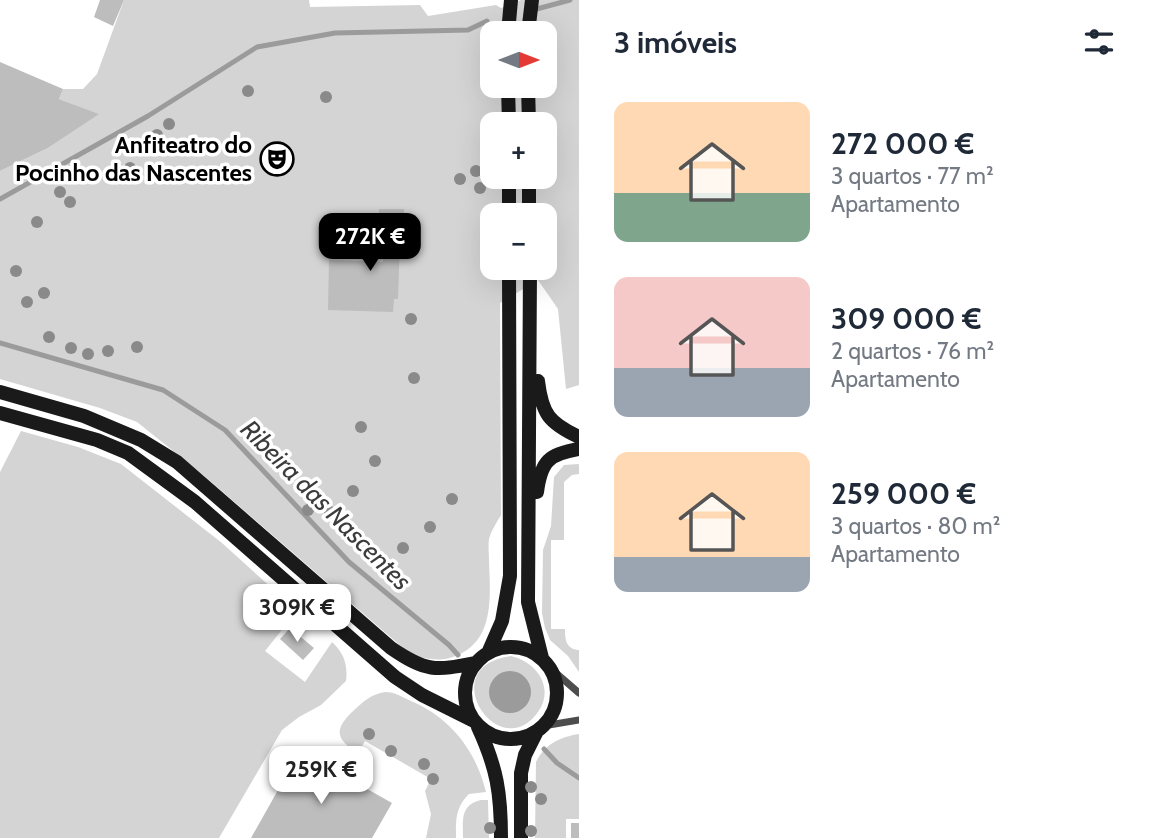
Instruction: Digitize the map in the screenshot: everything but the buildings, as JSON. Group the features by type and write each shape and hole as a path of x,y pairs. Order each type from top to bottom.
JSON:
{"main road":[{"path":"509,21 511,0"},
{"path":"530,21 533,0"},
{"path":"488,653 502,621 510,576 509,280"},
{"path":"521,838 521,773 525,755 552,713 557,697 555,681 545,663 528,602 530,280"},
{"path":"530,319 543,410 561,429 579,437"},
{"path":"0,392 84,416 141,440 177,462 391,648 412,663 444,669 475,663 488,653 511,646 527,649 545,663"},
{"path":"0,413 97,440 128,453 195,502 396,677 422,695 476,723 488,733 513,739 526,737 540,728"},
{"path":"530,545 540,472 548,459 559,452 579,449"},
{"path":"475,663 465,685 465,698 496,771 500,793 501,838"}],"street":[{"path":"545,663 579,692"},
{"path":"540,728 579,720"}],"shaded area":[{"path":"124,0 309,0 310,7 420,5 428,16 496,5 501,8 521,0 579,0 579,385 566,389 558,309 538,280 500,303 501,515 489,539 490,599 485,625 473,645 462,653 436,660 410,654 202,474 137,422 100,408 0,379 0,171 48,148 98,114 59,99 63,89 83,89 97,74"},
{"path":"21,431 78,447 121,464 222,543 297,611 265,651 305,682 332,642 340,650 346,665 346,681 321,705 282,730 219,838 0,838 0,472"},
{"path":"579,464 579,474 572,475 564,482 564,540 551,540 551,629 565,629 567,643 571,648 579,650 579,672 568,656 550,640 542,613 543,550 551,526 554,477 564,465"},
{"path":"511,656 529,664 535,670 541,677 545,694 538,712 522,726 506,728 491,721 480,708 475,693 476,677 488,664"},
{"path":"510,671 524,678 531,692 524,706 510,713 496,706 489,692 496,678"},
{"path":"385,692 401,696 425,708 450,726 476,763 486,792 469,794 461,804 456,820 456,838 426,838 431,814 425,791 431,779 365,741 358,753 342,739 340,730 351,713 370,697"},
{"path":"579,734 579,819 566,819 566,838 535,838 536,762 554,742"},
{"path":"481,800 488,800 489,838 463,838 466,809"}],"waterway":[{"path":"533,10 570,0"},
{"path":"0,199 148,116 257,47 335,33 468,30 480,24"},
{"name":"Ribeira das Nascentes","path":"0,343 163,390 225,430 349,562 458,655"},
{"name":"Ribeira das Nascentes","path":"544,749 557,763 579,778"}],"place":[{"name":"Anfiteatro do Pocinho das Nascentes","path":"277,159"}]}
